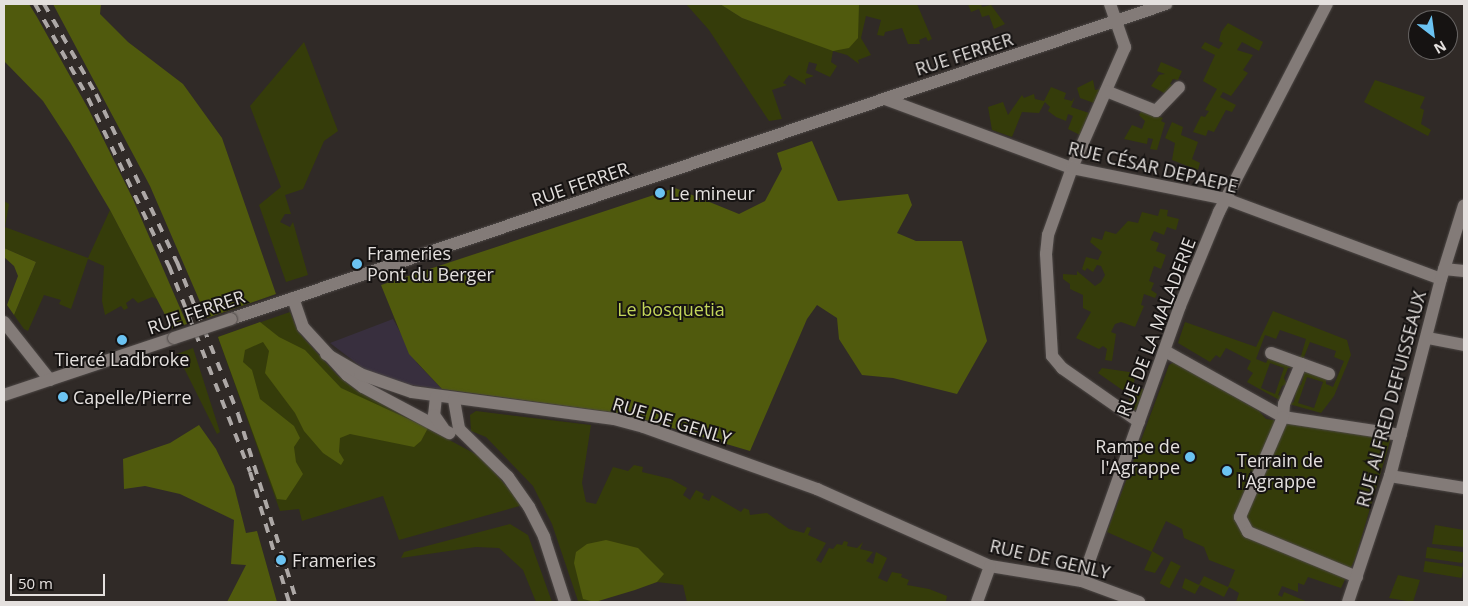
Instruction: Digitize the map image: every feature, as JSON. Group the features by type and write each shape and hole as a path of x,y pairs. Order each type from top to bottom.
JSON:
{"street":[{"path":"1110,4 1125,47 1072,168 1048,235 1046,254 1052,356 1062,368 1139,422"},
{"name":"RUE FERRER","path":"4,395 1166,4"},
{"name":"RUE DE LA MALADERIE","path":"1082,581 1165,351 1226,199 1327,4"},
{"path":"1106,91 1156,111 1179,87"},
{"name":"RUE CÉSAR DEPAEPE","path":"885,99 1072,168 1226,199 1443,274 1464,271"},
{"name":"RUE ALFRED DEFUISSEAUX","path":"1348,602 1390,476 1428,338 1443,274 1464,205"},
{"path":"293,298 303,327 326,354 363,387 488,456"},
{"path":"4,322 50,380"},
{"path":"1428,338 1464,345"},
{"path":"1165,351 1283,417 1401,435"},
{"path":"1271,353 1329,374"},
{"name":"RUE DE GENLY","path":"326,354 387,386 454,400 594,416 644,427 817,489 990,566 1082,581 1139,602"},
{"path":"1301,364 1284,404 1283,417 1240,517 1248,532 1357,577"},
{"path":"436,397 434,415 438,424 449,433"},
{"path":"454,400 460,429 508,477 529,507 544,537 565,602"},
{"path":"1390,476 1464,488"},
{"path":"977,602 990,566"}],"shaded area":[{"path":"393,319 417,363 442,389 396,383 372,375 330,343"}],"green space":[{"path":"4,4 29,4 37,17 89,110 132,197 187,324 172,328 110,210 71,144 43,101 4,61"},
{"path":"53,4 101,4 100,14 128,42 183,84 222,138 276,294 207,318 150,186"},
{"path":"686,4 720,4 742,18 806,40 849,4 917,4 932,39 928,41 926,37 919,40 920,44 908,44 902,28 885,32 884,36 877,35 881,20 866,16 861,38 871,55 858,60 859,64 847,55 833,51 831,62 837,66 830,77 815,70 817,64 809,62 806,73 814,76 805,79 806,85 789,75 783,83 787,85 772,90 782,119 769,121 709,30"},
{"path":"720,4 859,4 858,38 849,48 833,51 742,18"},
{"path":"968,4 981,4 982,7 991,5 1005,24 994,29 989,15 982,17 979,9 971,12"},
{"path":"1228,23 1263,42 1259,51 1242,42 1237,50 1253,55 1243,70 1248,73 1231,96 1223,92 1220,97 1236,105 1232,112 1226,110 1214,132 1208,130 1206,136 1193,132 1201,116 1205,117 1209,111 1205,110 1217,89 1203,81 1215,55 1201,48 1205,42 1219,49 1223,43 1219,41 1221,32"},
{"path":"304,42 338,131 324,141 303,189 285,195 291,214 285,214 280,222 290,227 293,222 308,275 286,282 259,205 281,187 250,106"},
{"path":"1161,62 1182,71 1178,80 1173,79 1170,84 1175,86 1166,94 1151,86 1159,75 1165,74 1157,71"},
{"path":"1093,80 1095,90 1100,89 1094,103 1080,98 1077,88"},
{"path":"1375,80 1425,97 1420,108 1424,110 1421,124 1431,130 1428,136 1364,102"},
{"path":"1051,87 1066,93 1064,99 1072,101 1075,97 1071,107 1089,113 1080,135 1068,129 1073,116 1068,114 1066,121 1056,117 1048,111 1050,107 1045,102 1039,113 1022,112 1012,137 992,130 988,107 1003,102 1008,115 1022,95 1024,98 1034,94 1035,99 1044,101"},
{"path":"1142,110 1163,118 1161,121 1165,123 1157,150 1150,149 1153,139 1148,138 1147,144 1124,139 1132,125 1142,129 1145,121 1139,115"},
{"path":"1172,122 1183,127 1181,135 1198,142 1192,159 1200,163 1198,170 1172,160 1175,143 1165,138"},
{"name":"Le bosquetia","path":"812,141 838,201 908,194 912,205 897,233 916,241 962,241 987,341 957,394 893,378 862,375 839,339 837,318 817,305 807,319 750,451 625,414 442,389 409,354 381,285 675,188 739,214 765,201 782,169 777,153"},
{"path":"4,201 9,204 5,227 88,258 110,210 157,299 152,297 138,303 133,298 126,303 128,308 124,310 121,306 105,315 102,301 104,266 88,259 71,309 59,304 61,300 44,295 28,331 24,329 14,315 36,262 4,248"},
{"path":"1160,209 1168,210 1167,216 1179,219 1176,230 1167,227 1164,235 1154,231 1150,240 1159,243 1156,251 1166,255 1161,269 1154,266 1149,281 1154,283 1151,290 1157,294 1155,298 1144,294 1141,305 1144,306 1135,327 1121,322 1115,324 1111,332 1116,334 1112,361 1105,360 1107,349 1103,346 1099,349 1076,338 1091,312 1083,308 1083,295 1070,289 1070,284 1063,279 1063,274 1077,275 1077,271 1095,286 1101,282 1105,275 1101,266 1097,265 1093,272 1087,268 1085,271 1082,269 1086,257 1098,260 1102,252 1090,242 1092,237 1102,240 1105,231 1116,234 1128,221 1138,223 1142,212 1158,216"},
{"path":"4,248 36,262 14,315 7,305 18,276 14,266 4,257"},
{"path":"1273,311 1347,340 1351,355 1334,396 1321,413 1289,404 1294,402 1297,384 1301,385 1304,375 1300,373 1305,371 1326,379 1326,384 1333,387 1344,361 1334,357 1336,351 1310,342 1304,357 1306,361 1296,357 1301,356 1306,339 1280,330 1276,339 1265,335 1256,359 1266,363 1269,357 1292,368 1288,368 1284,378 1287,384 1282,386 1278,395 1282,396 1281,401 1247,382 1253,373 1247,369 1251,361 1226,348 1220,358 1216,355 1210,362 1178,343 1185,322 1256,347","holes":["1270,363 1284,368 1275,394 1261,388","1307,377 1323,382 1314,408 1298,403"]},
{"path":"290,312 298,332 337,375 356,390 481,457 523,505 399,540 383,496 302,521 299,509 280,511 218,337"},
{"path":"260,322 279,337 305,350 341,388 428,428 421,441 414,447 350,434 340,438 339,452 344,460 341,465 323,453 304,431 295,413 265,373 269,351 263,342 245,350 243,362 252,370 260,399 294,426 300,438 294,447 296,462 303,474 286,500 277,499 218,337"},
{"path":"193,348 220,432 217,434 177,354"},
{"path":"1174,362 1259,411 1266,419 1391,438 1355,559 1341,588 1308,577 1304,585 1298,583 1298,592 1282,586 1278,595 1282,597 1284,592 1308,602 1236,602 1239,593 1229,587 1224,597 1200,585 1195,594 1182,588 1185,578 1199,585 1204,576 1228,587 1235,570 1209,560 1204,547 1184,538 1182,529 1166,521 1152,551 1164,558 1155,573 1144,570 1152,552 1107,532 1169,365"},
{"path":"1102,368 1136,373 1133,387 1143,389 1144,393 1136,411 1126,406 1131,396 1098,373"},
{"path":"476,411 591,425 582,483 586,502 596,504 613,467 628,471 634,465 643,467 642,472 671,479 687,488 683,495 690,500 696,490 704,494 702,498 709,501 712,495 741,512 744,508 749,510 750,515 767,513 789,529 804,533 807,527 811,528 808,535 826,543 816,560 821,563 829,548 833,549 837,544 842,545 844,541 848,542 847,546 857,548 863,542 860,549 873,552 866,561 873,564 876,552 887,558 878,578 887,582 892,572 902,574 901,577 909,580 907,585 929,589 947,596 946,601 687,602 683,585 657,582 595,602 578,601 552,524 533,486 486,437 471,431 470,415"},
{"path":"199,425 216,449 234,486 246,533 257,531 277,602 227,602 246,565 231,564 234,520 180,494 145,486 124,489 123,459 170,443"},
{"path":"510,524 528,535 552,602 536,602 523,570 499,548 476,547 401,558 404,552"},
{"path":"1435,525 1464,530 1464,547 1432,544"},
{"path":"606,540 638,548 664,574 657,582 635,590 595,602 583,599 574,563 576,552 587,544"},
{"path":"1427,547 1464,552 1462,563 1425,558"},
{"path":"1171,561 1181,566 1169,588 1160,583"},
{"path":"1425,561 1464,567 1462,578 1423,572"},
{"path":"1398,575 1420,580 1413,602 1389,598"}],"railway":[{"path":"35,4 88,98 169,266 250,472 289,602"},
{"path":"44,4 96,94 177,262 238,414 297,602"}],"place":[{"name":"Le mineur","path":"660,193"},
{"name":"Frameries Pont du Berger","path":"357,264"},
{"name":"Tiercé Ladbroke","path":"122,340"},
{"name":"Capelle/Pierre","path":"63,397"},
{"name":"Rampe de l'Agrappe","path":"1190,457"},
{"name":"Terrain de l'Agrappe","path":"1227,471"},
{"name":"Frameries","path":"281,560"}]}
